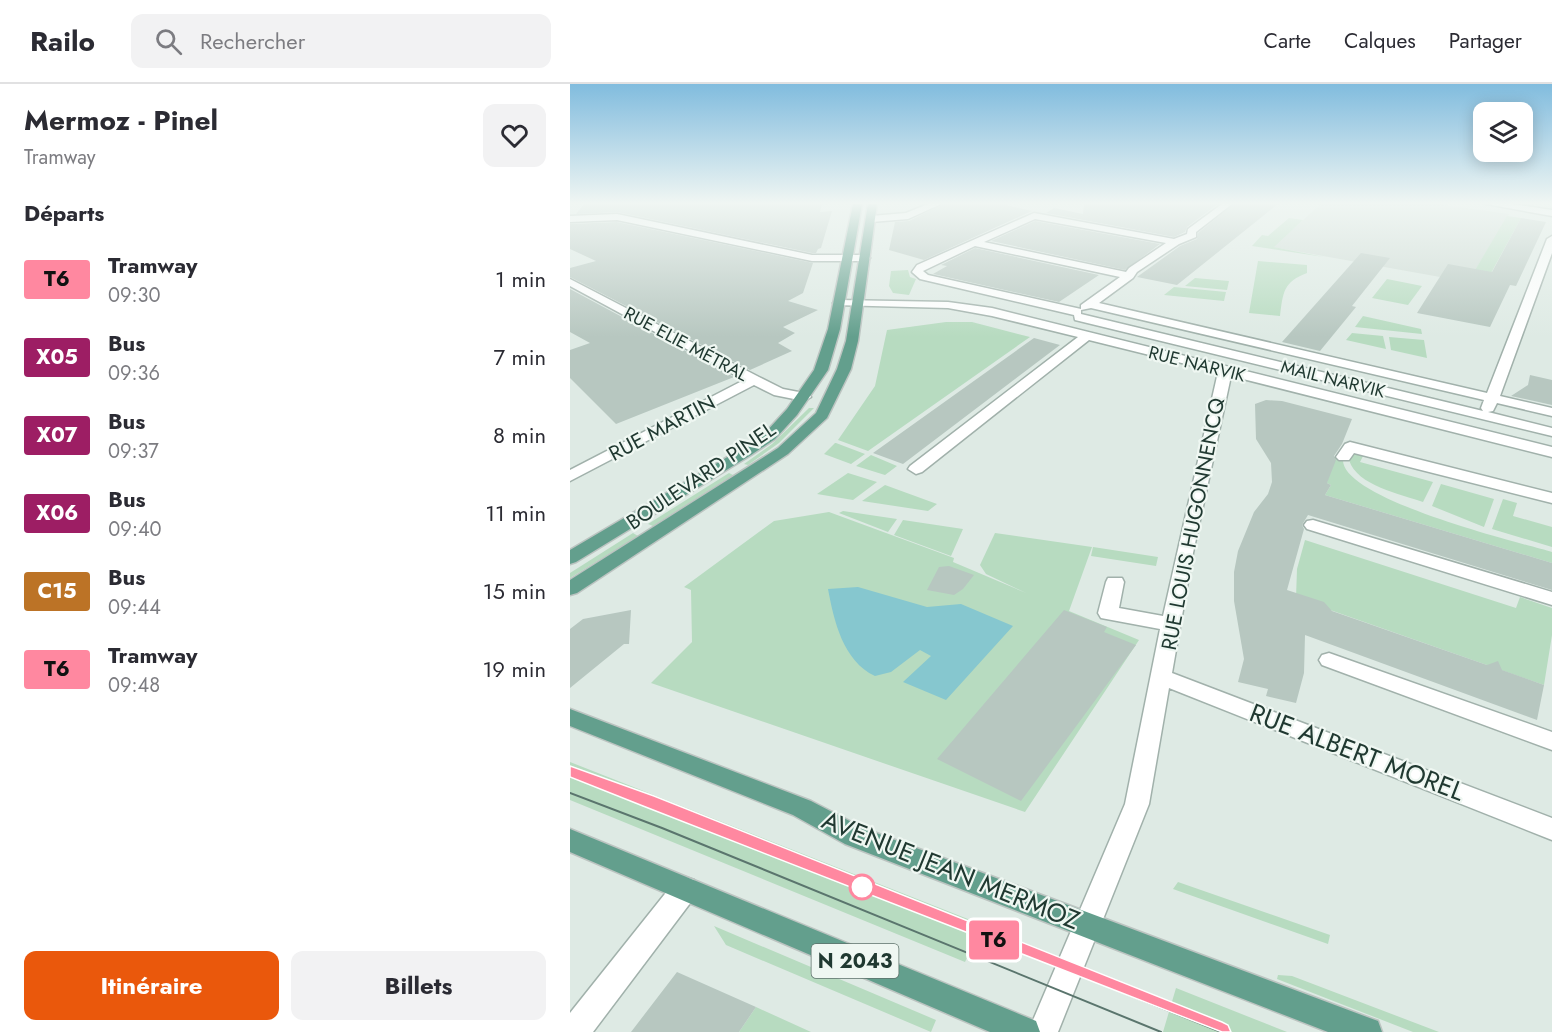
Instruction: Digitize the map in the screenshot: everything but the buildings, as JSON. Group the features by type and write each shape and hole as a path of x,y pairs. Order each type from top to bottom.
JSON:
{"main road":[{"name":"BOULEVARD PINEL","path":"570,558 770,436 804,397 821,370 831,342 850,248"},
{"name":"BOULEVARD PINEL","path":"570,590 783,451 822,415 844,369 852,341 866,248"},
{"name":"AVENUE JEAN MERMOZ","path":"570,717 802,808 854,836 1367,1032"},
{"name":"N 2043","path":"570,840 1025,1032"}],"street":[{"path":"764,248 812,258 865,258"},
{"name":"MAIL NARVIK","path":"962,248 921,267 917,272 924,277 1552,432"},
{"path":"999,248 1129,276"},
{"path":"1054,328 1078,315 1089,304 1129,276 1133,270 1166,248"},
{"path":"1477,434 1493,398 1549,248"},
{"name":"RUE ELIE MÉTRAL","path":"570,282 754,380 779,392 804,397"},
{"name":"RUE NARVIK","path":"839,303 948,305 992,312 1552,452"},
{"path":"1089,304 1552,412"},
{"path":"916,469 1087,336"},
{"name":"RUE LOUIS HUGONNENCQ","path":"1043,1032 1066,970 1088,925 1137,804 1184,553 1225,370"},
{"name":"RUE MARTIN","path":"570,476 754,380"},
{"path":"1344,457 1350,447 1552,498"},
{"path":"1313,525 1552,599"},
{"path":"1115,582 1108,613 1171,624"},
{"path":"1329,660 1552,741"},
{"name":"RUE ALBERT MOREL","path":"1162,677 1552,829"},
{"path":"574,1032 685,889"}],"shaded area":[{"path":"1280,248 1488,248 1468,282"}],"green space":[{"path":"1267,248 1280,248 1324,257"},
{"path":"1488,248 1505,248 1490,275 1468,282"},
{"path":"1258,261 1307,265 1307,273 1293,280 1286,289 1280,316 1249,313"},
{"path":"908,270 910,277 916,279 909,295 893,293 889,286 891,271"},
{"path":"1195,278 1229,281 1227,290 1185,286"},
{"path":"1387,279 1422,286 1408,305 1372,298"},
{"path":"1174,287 1226,292 1224,301 1164,295"},
{"path":"1363,316 1421,329 1422,334 1355,327"},
{"path":"946,322 972,322 1030,337 868,451 838,440 875,386 887,330"},
{"path":"1352,333 1383,336 1386,349 1346,340"},
{"path":"1389,337 1424,340 1427,358 1391,350"},
{"path":"809,408 814,408 779,443 748,465 744,464 772,444"},
{"path":"835,443 865,454 851,464 824,454"},
{"path":"1355,450 1365,452 1360,462 1433,482 1423,502 1370,483 1354,469 1349,460"},
{"path":"871,455 897,466 885,475 856,466"},
{"path":"1330,456 1343,459 1350,474 1369,489 1433,517 1552,552 1552,563 1325,495 1331,485 1327,483"},
{"path":"729,473 733,475 653,526 648,524"},
{"path":"848,473 877,482 853,500 817,494"},
{"path":"1441,484 1494,499 1484,527 1432,506"},
{"path":"885,485 937,504 928,511 862,501"},
{"path":"1503,499 1517,503 1513,516 1552,527 1552,547 1492,529"},
{"path":"843,511 897,519 888,532 839,513"},
{"path":"829,512 954,558 953,562 1026,593 986,574 980,565 995,533 1092,547 1069,611 1139,640 1025,812 651,683 692,642 691,590 684,587 774,521"},
{"path":"903,520 963,529 951,556 894,535"},
{"path":"633,533 638,536 570,578 570,573"},
{"path":"1305,540 1516,608 1520,597 1552,608 1552,635 1544,685 1296,598 1297,569"},
{"path":"1093,547 1158,557 1156,566 1091,556"},
{"path":"570,762 983,925 965,962 570,800"},
{"path":"1178,882 1330,935 1328,944 1173,889"},
{"path":"714,926 936,1020 931,1032 726,945"},
{"path":"1278,975 1292,976 1439,1032 1413,1032 1277,979"},
{"path":"1176,988 1287,1032 1163,1032"},
{"path":"756,1007 811,1032 739,1032"}],"water":[{"path":"858,587 927,607 961,604 1013,626 946,700 903,682 931,656 920,650 891,672 875,676 855,661 837,627 828,589"}],"tram line":[{"path":"570,773 589,780"},
{"name":"T6","path":"570,773 649,801 1222,1032"},
{"path":"585,778 649,801 1221,1032"},
{"path":"570,793 662,828 1161,1032"}]}
